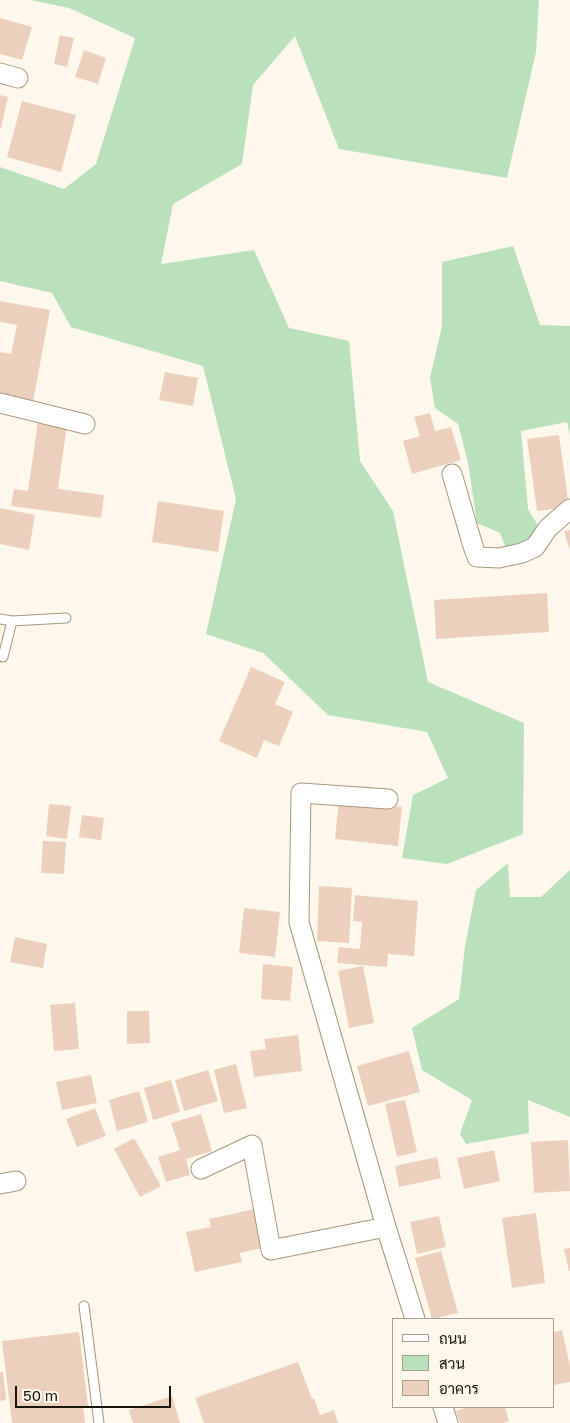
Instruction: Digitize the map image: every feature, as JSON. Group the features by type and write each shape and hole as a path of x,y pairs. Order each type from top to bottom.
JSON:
{"street":[{"path":"0,73 18,78"},
{"path":"0,403 86,424"},
{"path":"452,474 472,546 477,557 499,558 522,553 535,547 548,528 570,510"},
{"path":"388,798 301,793 299,922 386,1228 415,1318"},
{"path":"201,1170 252,1145 271,1250 386,1228"},
{"path":"443,1408 448,1423"}],"lane":[{"path":"0,619 12,621 66,618"},
{"path":"3,657 12,621"},
{"path":"84,1306 99,1423"}],"green space":[{"path":"31,0 539,0 536,52 507,178 339,149 295,36 253,85 242,164 173,204 161,264 254,250 289,328 349,341 360,461 393,511 428,682 524,723 523,834 447,864 402,858 413,795 448,778 427,732 328,715 263,653 206,634 236,499 203,366 71,327 52,293 0,281 0,167 64,189 96,164 135,38 69,8"},
{"path":"513,246 540,325 570,326 570,436 567,422 521,431 528,509 537,524 531,539 507,551 500,533 477,523 468,463 458,424 435,408 430,378 442,326 442,262"},
{"path":"508,863 510,897 541,897 570,870 570,1117 528,1100 529,1133 466,1144 460,1134 472,1100 422,1070 412,1028 459,999 465,946 476,890"}],"building":[{"path":"0,18 32,27 22,60 0,54"},
{"path":"60,35 74,38 67,67 54,64"},
{"path":"84,50 106,58 98,84 75,77"},
{"path":"0,95 8,97 1,128 0,128"},
{"path":"22,101 76,115 61,172 7,157"},
{"path":"0,301 50,310 33,402 0,396 0,352 11,354 17,325 0,322"},
{"path":"165,372 198,378 193,406 159,400"},
{"path":"430,413 435,431 451,427 461,460 412,474 403,441 420,436 414,417"},
{"path":"38,421 67,425 58,489 104,495 101,518 11,506 14,489 28,491"},
{"path":"559,435 569,507 537,511 527,439"},
{"path":"158,501 224,511 218,552 152,542"},
{"path":"0,508 35,515 29,550 0,544"},
{"path":"570,530 570,550 564,532"},
{"path":"547,593 549,632 436,639 434,600"},
{"path":"251,667 285,682 275,704 293,712 279,746 264,740 257,758 219,741"},
{"path":"339,800 402,807 398,846 335,839"},
{"path":"49,804 71,806 67,839 46,836"},
{"path":"82,815 104,818 101,840 79,837"},
{"path":"43,841 66,842 64,874 41,873"},
{"path":"319,886 352,888 349,943 317,941"},
{"path":"355,895 418,901 414,956 388,954 387,967 337,963 339,947 360,949 362,922 353,921"},
{"path":"244,908 280,912 275,957 239,953"},
{"path":"15,937 47,944 43,968 10,962"},
{"path":"263,964 293,967 290,1001 261,999"},
{"path":"363,966 374,1023 349,1028 338,971"},
{"path":"75,1003 79,1049 54,1051 50,1005"},
{"path":"127,1011 149,1011 150,1043 127,1044"},
{"path":"298,1035 302,1071 254,1077 250,1051 266,1049 264,1039"},
{"path":"409,1051 420,1092 368,1106 357,1066"},
{"path":"236,1064 247,1108 224,1113 214,1070"},
{"path":"208,1070 218,1101 184,1111 175,1080"},
{"path":"91,1075 97,1103 62,1110 56,1082"},
{"path":"171,1080 180,1112 153,1120 144,1088"},
{"path":"139,1091 148,1122 117,1131 109,1100"},
{"path":"405,1100 417,1152 397,1157 385,1104"},
{"path":"95,1108 106,1136 77,1147 66,1119"},
{"path":"201,1114 212,1151 186,1159 190,1175 166,1182 158,1157 180,1150 171,1123"},
{"path":"134,1138 161,1186 140,1197 114,1149"},
{"path":"568,1140 570,1191 534,1193 531,1142"},
{"path":"494,1150 500,1181 464,1189 457,1158"},
{"path":"437,1157 441,1178 399,1187 395,1166"},
{"path":"255,1209 263,1248 240,1253 242,1262 195,1272 186,1232 211,1227 209,1219"},
{"path":"536,1213 545,1283 512,1288 502,1218"},
{"path":"439,1216 446,1247 417,1254 410,1222"},
{"path":"570,1248 570,1271 569,1271 564,1249"},
{"path":"441,1251 458,1313 432,1318 415,1258"},
{"path":"562,1330 570,1366 570,1382 555,1385 555,1332"},
{"path":"79,1332 88,1406 83,1406 85,1423 12,1423 2,1341"},
{"path":"298,1362 320,1415 334,1410 338,1423 204,1423 195,1398"},
{"path":"0,1372 3,1372 6,1400 0,1401"},
{"path":"172,1396 180,1423 133,1423 129,1410"},
{"path":"466,1408 505,1408 509,1421 503,1423 460,1423 456,1411"}]}
